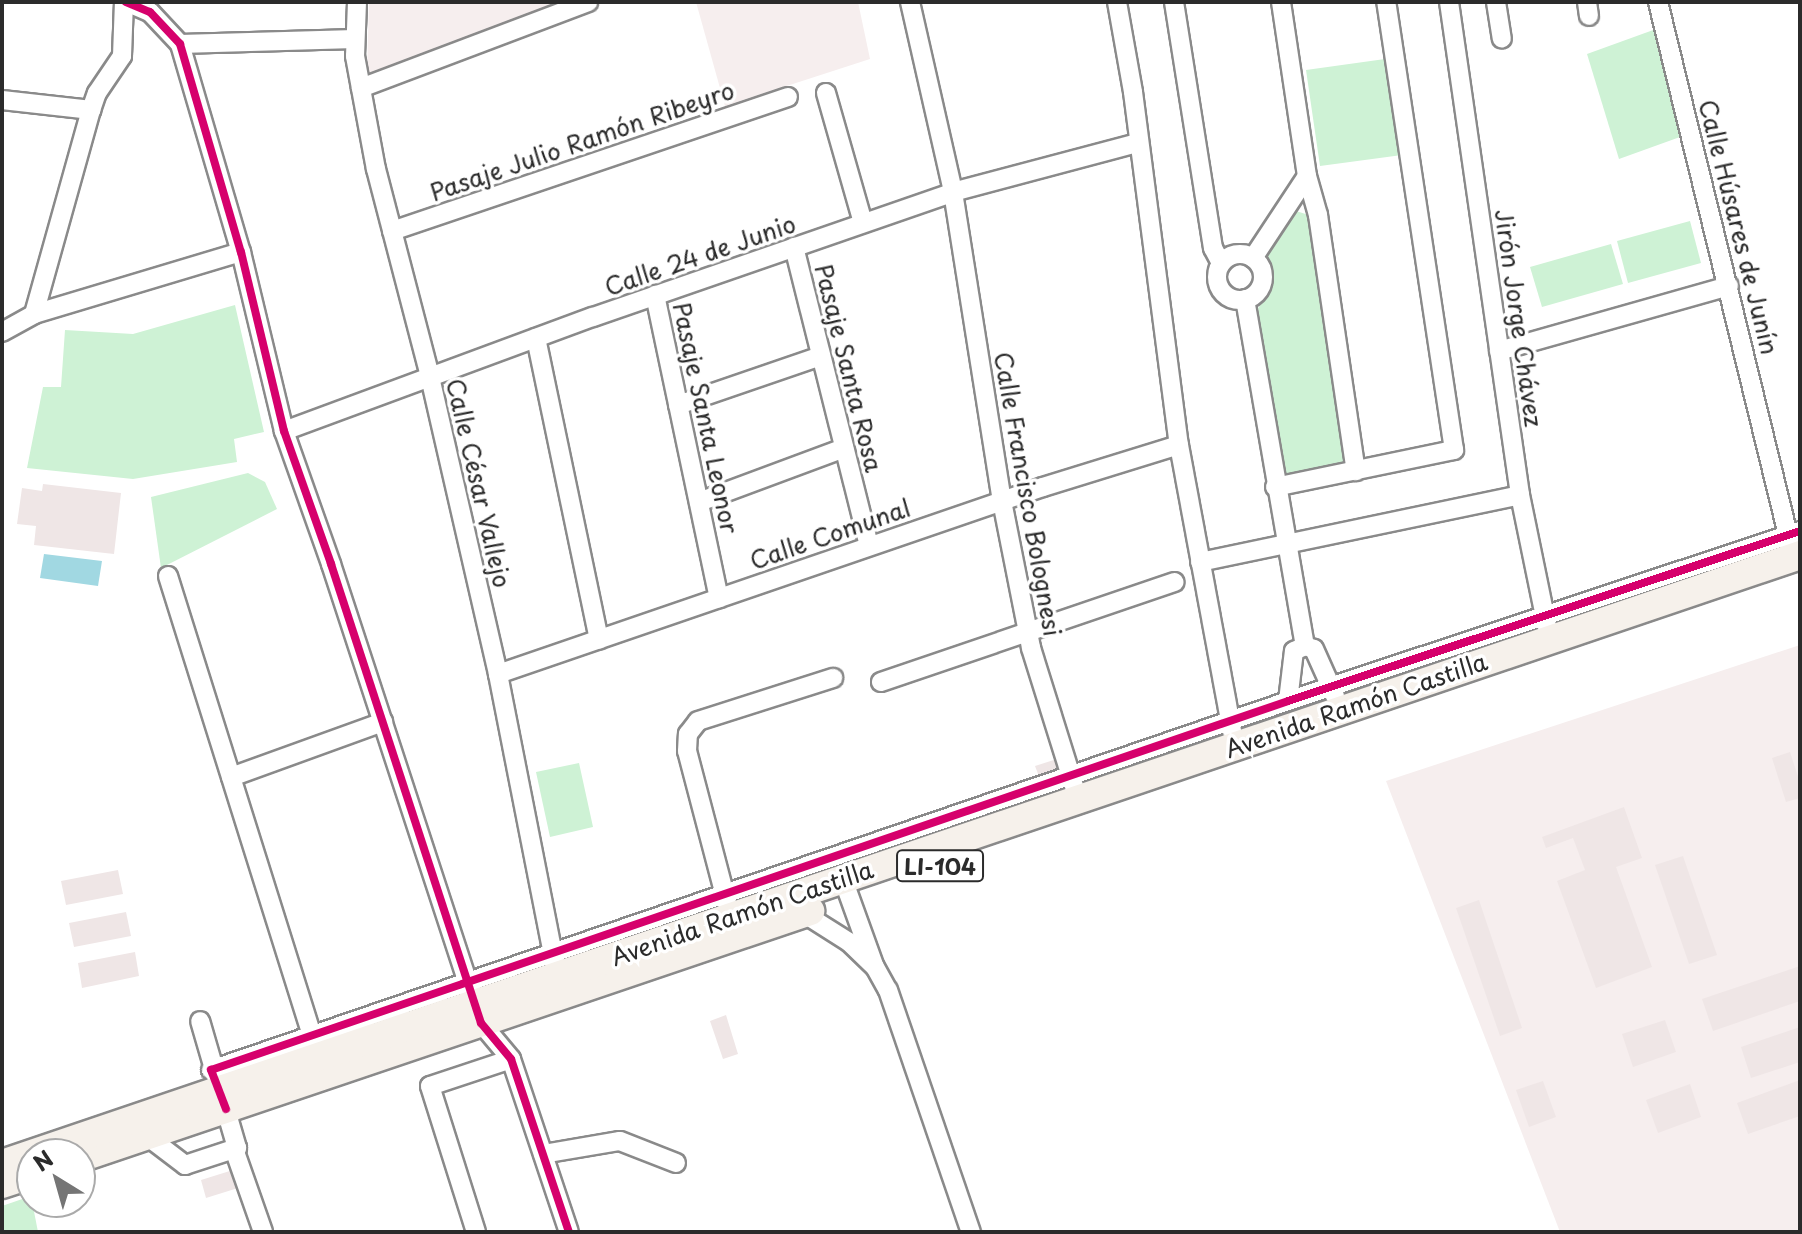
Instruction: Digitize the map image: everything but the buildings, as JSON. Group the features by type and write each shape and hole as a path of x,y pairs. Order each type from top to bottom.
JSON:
{"highway":[{"name":"Avenida Ramón Castilla","path":"96,1153 147,1136 219,1090 315,1047 803,913 917,842 1336,698 1796,550"},
{"name":"Avenida Ramón Castilla","path":"2,1164 474,1003 555,965 728,906 847,888 1796,550"}],"street":[{"path":"34,314 91,110 97,93 122,56 125,2 150,12 180,44 241,252 284,431 474,1003 511,1059 569,1232"},
{"name":"Calle César Vallejo","path":"357,2 355,39 361,88 498,674 555,965"},
{"name":"Calle Francisco Bolognesi","path":"910,2 953,192 1002,501 1028,633 1075,788"},
{"path":"1117,2 1133,92 1137,143 1179,445 1232,735 1288,701 1336,698 1314,649 1305,646 1294,651 1288,701"},
{"path":"1174,2 1213,248 1221,263"},
{"path":"1281,2 1307,176 1318,215 1356,471"},
{"path":"1275,487 1454,450 1386,2"},
{"name":"Jirón Jorge Chávez","path":"1449,2 1520,495 1547,628"},
{"path":"1496,2 1502,39"},
{"name":"Calle Húsares de Junín","path":"1658,2 1796,550"},
{"path":"361,88 583,3"},
{"path":"180,44 355,39"},
{"path":"826,93 863,223"},
{"name":"Pasaje Julio Ramón Ribeyro","path":"392,231 788,97"},
{"path":"2,100 91,110"},
{"name":"Calle 24 de Junio","path":"284,431 655,295 953,192 1137,143"},
{"path":"1253,258 1307,176"},
{"name":"Pasaje Santa Rosa","path":"794,247 869,546"},
{"path":"2,332 34,314 241,252"},
{"path":"1233,255 1253,258 1263,277 1258,291 1245,299 1231,298 1221,290 1217,277 1221,263 1233,255"},
{"path":"1499,351 1729,286"},
{"name":"Pasaje Santa Leonor","path":"655,295 719,598"},
{"path":"1245,299 1275,487 1305,646"},
{"path":"536,338 599,639"},
{"path":"678,405 821,356"},
{"name":"Calle Comunal","path":"498,674 1002,501 1179,445"},
{"path":"699,502 844,448"},
{"path":"1200,562 1520,495"},
{"path":"168,576 315,1047"},
{"path":"881,682 1174,582"},
{"path":"833,678 698,721 688,734 687,751 728,906 917,842"},
{"path":"231,777 383,722"},
{"path":"847,888 875,967 888,990 971,1232"},
{"path":"803,913 840,935 875,967"},
{"path":"147,1136 185,1165 237,1148 200,1021"},
{"path":"476,1232 430,1086 511,1059"},
{"path":"543,1154 620,1141 676,1163"},
{"path":"234,1149 263,1232"}],"shaded area":[{"path":"369,2 566,2 367,74"},
{"path":"696,2 858,2 870,59 725,106"},
{"path":"1800,645 1800,1232 1560,1232 1386,781"}],"green space":[{"path":"1656,29 1680,137 1619,159 1587,54"},
{"path":"1385,59 1402,155 1320,166 1306,70"},
{"path":"1296,211 1312,216 1349,461 1343,468 1283,478 1256,311 1266,297 1263,259"},
{"path":"1690,221 1701,263 1628,283 1617,241"},
{"path":"1611,244 1623,284 1542,307 1530,267"},
{"path":"235,305 264,432 234,439 237,462 133,479 27,468 43,387 61,387 65,330 133,334"},
{"path":"248,473 265,482 277,509 161,568 151,497"},
{"path":"579,763 593,827 550,837 536,772"},
{"path":"16,1201 16,1218 35,1218 38,1232 2,1232 2,1206"}],"water":[{"path":"44,554 102,561 98,586 40,578"}],"cycle path":[{"path":"126,2 150,12 180,44 241,252 284,431 331,564 481,1023 511,1059 569,1232"},
{"path":"226,1109 211,1070 1288,701 1800,531"}]}
